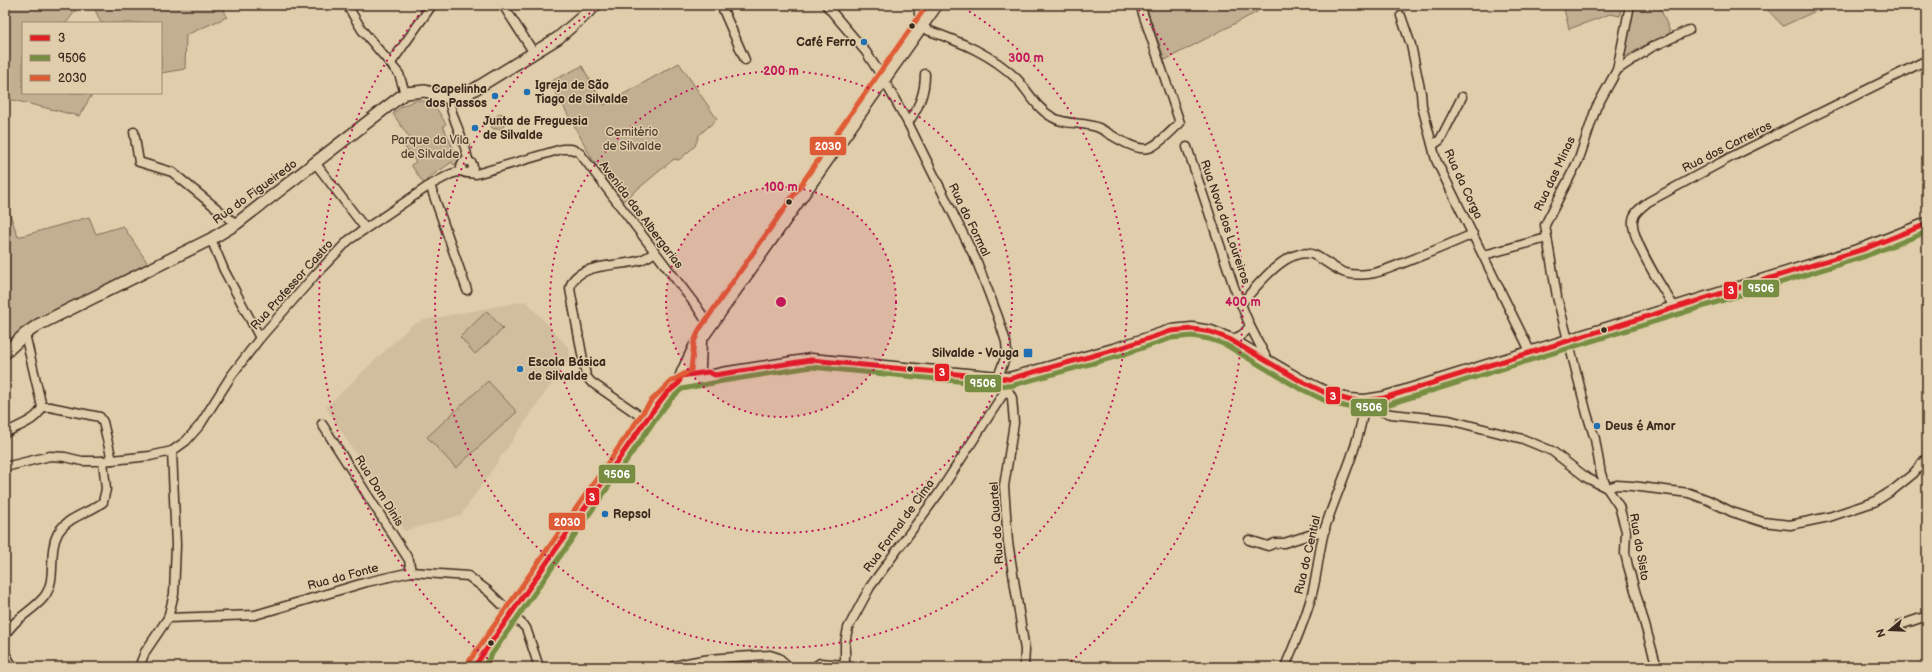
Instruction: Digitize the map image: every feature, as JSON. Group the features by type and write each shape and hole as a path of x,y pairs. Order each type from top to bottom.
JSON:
{"main road":[{"path":"405,93 425,91 449,98 465,95 558,38 596,5"},
{"path":"697,377 694,359 700,341 936,5"},
{"name":"Rua do Figueiredo","path":"5,353 25,334 45,322 211,239 236,224 316,164 405,93"},
{"path":"474,667 512,615 646,420 666,394 697,377 811,360 1005,382 1117,349 1171,331 1192,329 1211,332 1229,339 1298,380 1330,395 1349,400 1365,401 1384,398 1864,249 1927,224"}],"street":[{"path":"347,5 362,30 399,74 405,93"},
{"path":"391,63 432,5"},
{"path":"503,5 534,53"},
{"path":"721,5 745,60"},
{"name":"Rua do Formal","path":"826,5 866,52 884,80 908,123 977,262 998,317 1007,353 1005,382"},
{"path":"918,5 919,18 922,25 927,30 964,43 980,51 1008,71 1051,117 1063,122 1094,126 1115,138 1142,149 1155,144 1180,123 1140,5"},
{"name":"Rua das Minas","path":"1568,341 1557,297 1545,225 1552,208 1562,194 1579,159 1596,108 1617,70 1630,5"},
{"name":"Rua da Corga","path":"1401,16 1411,45 1421,92 1422,106 1436,160 1531,353"},
{"name":"Rua das Minas","path":"1617,70 1652,47 1689,30"},
{"name":"Rua dos Carreiros","path":"1674,307 1641,250 1633,221 1637,210 1648,202 1731,157 1927,60"},
{"path":"908,123 919,108 925,85 925,74"},
{"path":"1433,145 1440,140 1462,97"},
{"path":"449,98 451,115 466,148 473,168 465,172 460,167 462,162 470,162"},
{"path":"134,132 139,162 172,172 236,224"},
{"name":"Rua Nova dos Loureiros","path":"1187,147 1212,224 1241,304 1250,326 1269,362"},
{"name":"Avenida das Albergarias","path":"465,172 476,174 491,168 562,149 571,149 579,152 710,327"},
{"name":"Avenida das Albergarias","path":"470,162 491,168"},
{"path":"316,164 365,228"},
{"name":"Rua Professor Castro","path":"172,451 186,441 200,425 231,376 260,338 332,256 349,240 365,228 430,185 465,172"},
{"path":"430,185 467,290"},
{"path":"1241,304 1277,266 1287,259 1304,252 1317,256 1340,273 1369,274 1429,253 1473,234"},
{"path":"1484,255 1547,238"},
{"path":"211,239 224,270 260,338"},
{"path":"646,420 591,382 586,376 570,289 572,280 581,272 640,261 655,252"},
{"path":"1229,339 1238,338 1243,335 1250,326"},
{"path":"5,433 35,417 40,412 42,407 25,334"},
{"name":"Rua do Sisto","path":"1568,341 1595,439 1601,474 1606,488 1619,506 1623,519 1626,531 1625,553 1628,566 1658,667"},
{"name":"Rua Formal de Cima","path":"817,665 845,665 845,642 848,628 870,587 939,493 1005,382"},
{"name":"Rua do Quartel","path":"1005,382 1012,398 1014,423 1004,486 1008,542 1025,650 1024,667"},
{"path":"1365,401 1376,410 1391,414 1449,420 1522,439 1552,451 1588,478 1606,488 1616,485 1632,486 1689,494 1708,500 1732,512 1763,522 1790,525 1829,517 1874,502 1893,490 1913,474 1927,457"},
{"name":"Rua do Cential","path":"1285,667 1304,620 1313,590 1324,530 1357,445 1363,422 1365,401"},
{"path":"42,407 50,407 100,417 103,422 112,460"},
{"name":"Rua Dom Dinis","path":"322,424 408,560 411,572"},
{"path":"5,467 50,456 65,457 82,461 103,461 150,456 172,451 176,545 174,594 168,618 145,652 139,667"},
{"path":"5,634 44,598 51,586 53,548 59,532 68,522 103,502 106,489 103,461"},
{"path":"1249,540 1268,546 1275,543 1284,543 1324,530"},
{"name":"Rua da Fonte","path":"168,618 255,615 367,582 411,572 468,576 488,591 526,628 539,667"},
{"path":"1900,625 1927,616"},
{"path":"5,654 13,667"},
{"path":"670,667 686,662 770,655 779,658 789,667"}],"shaded area":[{"path":"526,301 569,348 570,357 461,515 404,531 326,407 412,325 424,320"}],"green space":[{"path":"5,5 80,5 67,22 22,22 22,94 92,94 79,116 5,98"},
{"path":"93,5 222,5 227,17 186,35 185,69 162,73 162,22 101,22"},
{"path":"1257,5 1257,12 1165,60 1146,6"},
{"path":"1563,5 1622,5 1620,16 1610,14 1569,29"},
{"path":"1633,5 1659,5 1671,34 1648,43 1625,57"},
{"path":"1763,5 1829,5 1783,26"},
{"name":"Cemitério de Silvalde","path":"679,63 717,119 699,135 695,146 679,160 674,159 622,202 594,162 550,82 582,66 604,105"},
{"name":"Parque da Vila de Silvalde","path":"416,100 428,102 435,107 446,124 443,126 459,161 454,165 452,162 427,179 428,181 424,184 411,165 416,162 404,146 411,140 393,114 402,106"},
{"path":"501,113 506,117 506,124 500,129 494,129 491,127 492,123"},
{"path":"5,200 18,237 89,217 96,234 123,226 149,265 5,346"},
{"path":"487,311 503,329 475,354 460,337"},
{"path":"488,381 517,412 456,468 427,437"}],"transit line":[{"name":"2030","path":"468,663 651,401 670,382 691,370 694,342 699,330 927,5"},
{"name":"3","path":"474,667 646,420 666,394 679,383 681,376 708,372 715,375 811,360 1009,379 1117,349 1171,331 1192,329 1211,332 1229,339 1299,380 1330,395 1349,400 1365,401 1384,398 1864,249 1927,224"},
{"name":"9506","path":"483,667 652,424 671,399 682,389 811,367 1010,386 1119,356 1172,338 1192,336 1209,339 1226,345 1295,386 1328,402 1348,407 1365,408 1386,405 1866,256 1927,232"}],"place":[{"name":"Café Ferro","path":"864,42"},
{"name":"Igreja de São Tiago de Silvalde","path":"527,92"},
{"name":"Capelinha dos Passos","path":"495,96"},
{"name":"Junta de Freguesia de Silvalde","path":"475,128"},
{"name":"Silvalde - Vouga","path":"1028,353"},
{"name":"Escola Básica de Silvalde","path":"520,369"},
{"name":"Deus é Amor","path":"1597,426"},
{"name":"Repsol","path":"605,514"}]}
